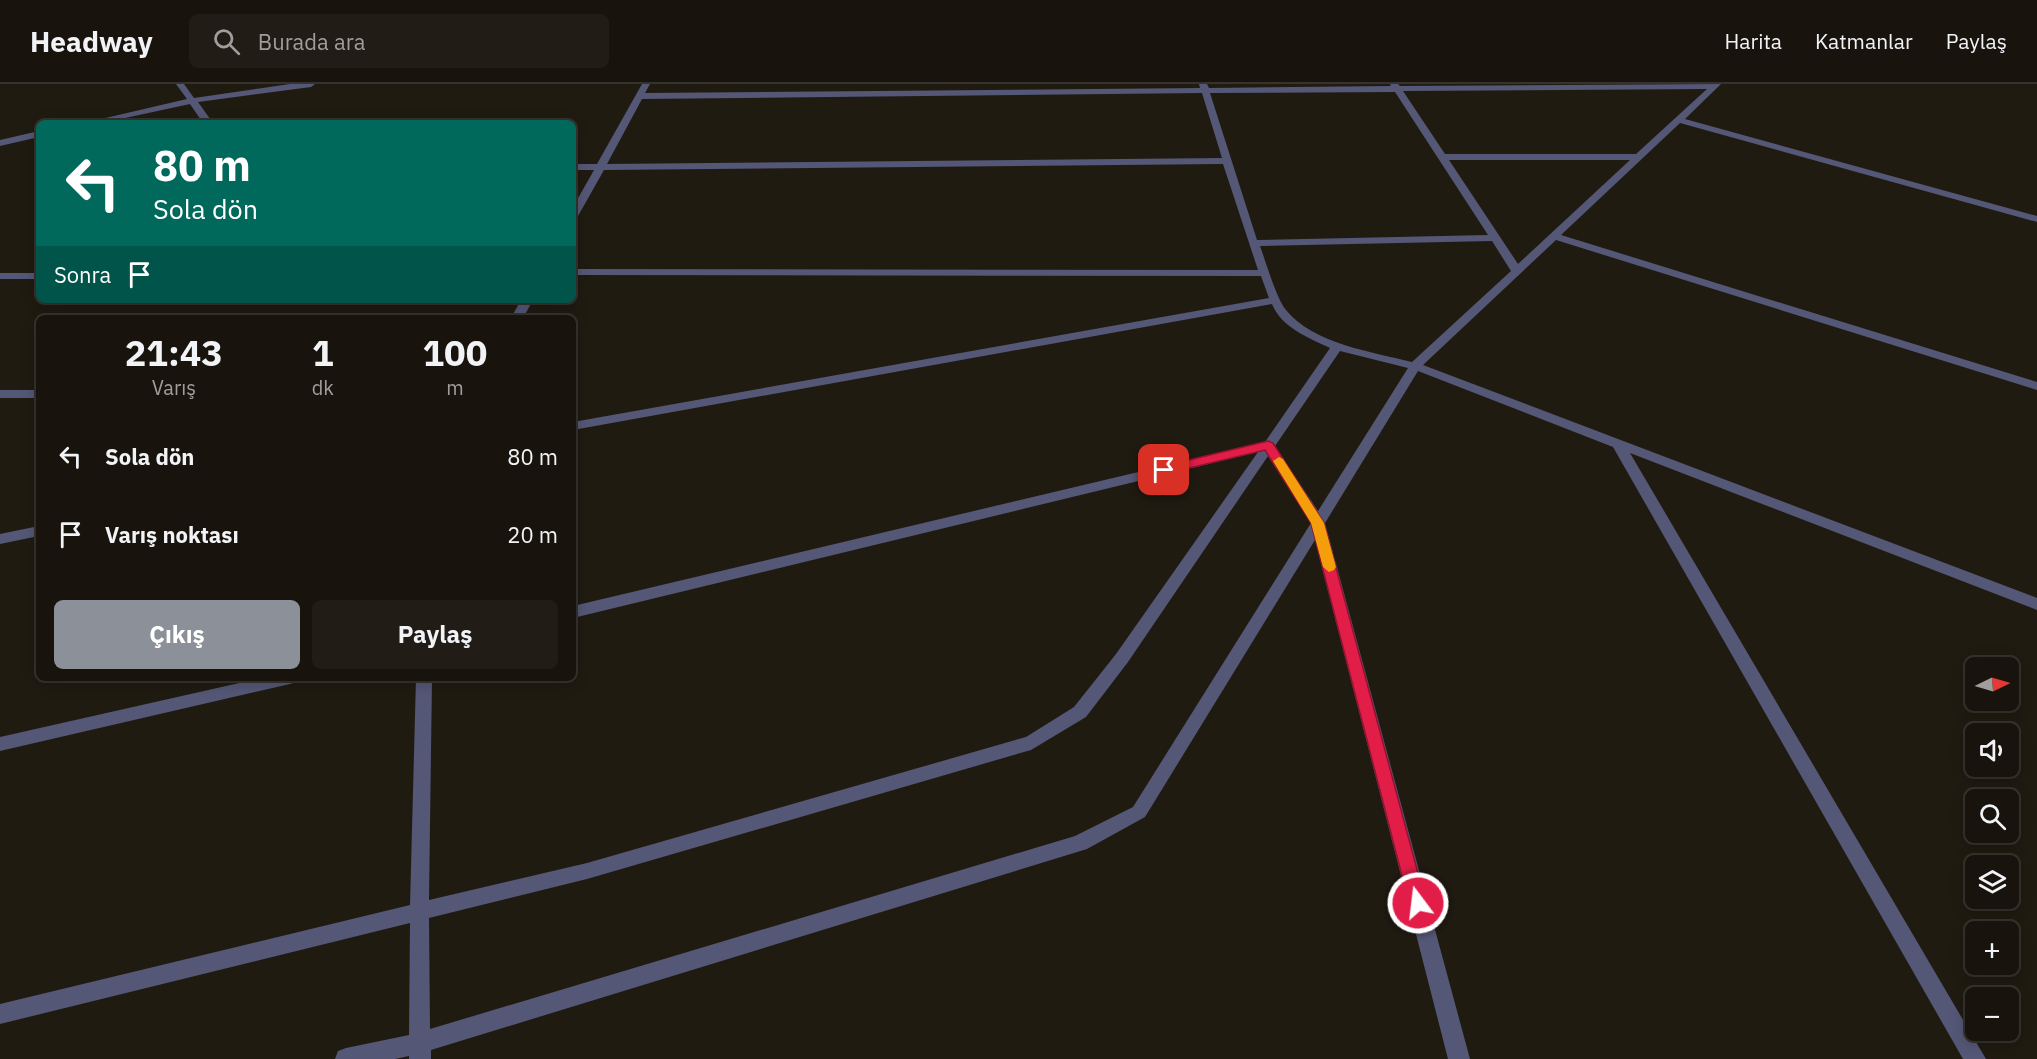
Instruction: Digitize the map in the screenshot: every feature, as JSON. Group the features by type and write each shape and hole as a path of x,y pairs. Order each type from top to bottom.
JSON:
{"street":[{"path":"180,84 206,120"},
{"path":"103,120 191,101 311,84"},
{"path":"576,211 646,84"},
{"path":"640,96 1396,86 1716,85"},
{"path":"346,1059 420,1051 1080,843 1139,812 1415,366 1716,85"},
{"path":"1396,86 1516,270"},
{"path":"1204,88 1253,243 1275,300 1280,311 1302,330 1337,347 1415,366 2037,604"},
{"path":"1678,120 2037,219"},
{"path":"0,143 36,135"},
{"path":"1442,157 1638,157"},
{"path":"576,167 1227,161"},
{"path":"1553,236 2037,386"},
{"path":"1253,243 1495,238"},
{"path":"576,272 1265,273"},
{"path":"0,276 36,276"},
{"path":"576,425 1275,300"},
{"path":"0,1014 587,871 1031,742 1080,712 1122,658 1337,347"},
{"path":"0,394 36,394"},
{"path":"1618,444 1975,1059"},
{"path":"1268,445 1318,523 1459,1059"},
{"path":"576,611 1268,445"},
{"path":"0,539 36,532"},
{"path":"0,744 277,681"},
{"path":"420,1051 424,681"}],"slow traffic":[{"path":"1279,461 1318,523 1329,567"}],"route":[{"path":"1164,470 1268,445 1318,523 1418,903"}]}
